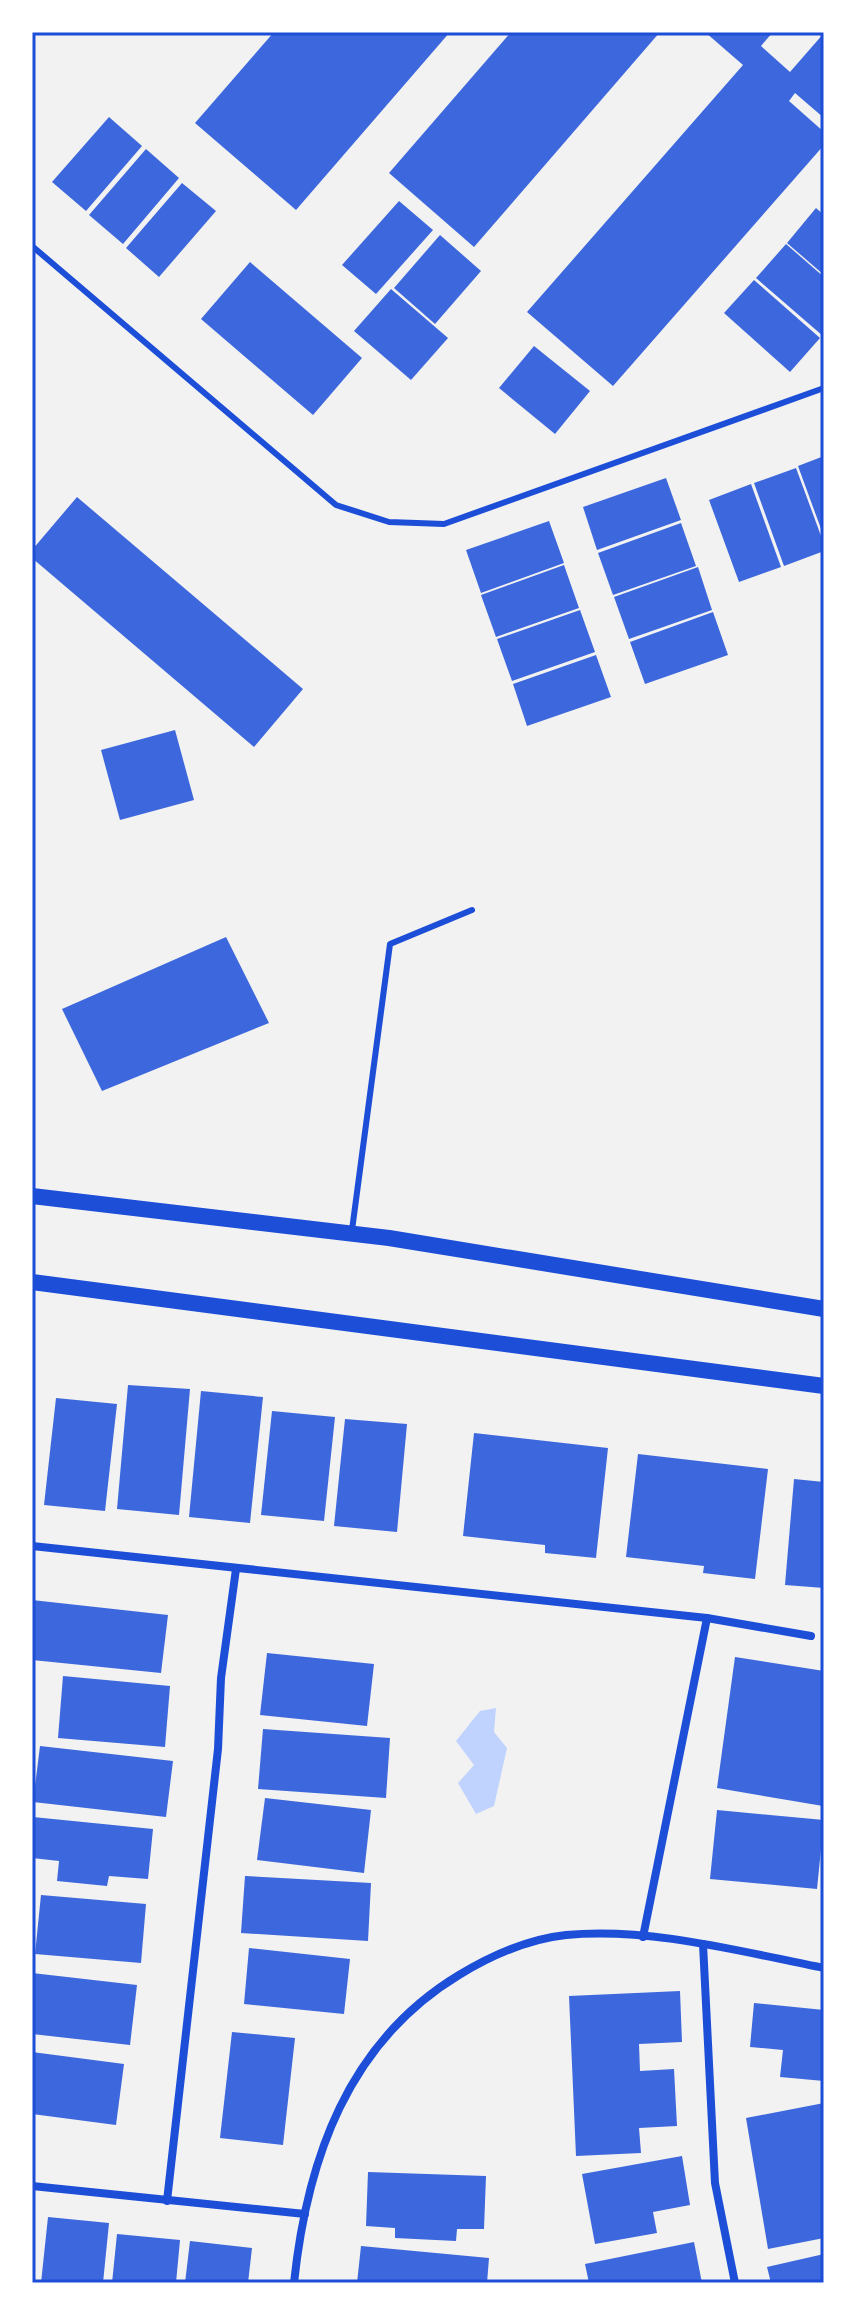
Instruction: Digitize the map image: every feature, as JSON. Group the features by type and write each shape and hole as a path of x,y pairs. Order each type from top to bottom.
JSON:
{"main road":[{"path":"32,1196 351,1234 824,1309"},
{"path":"32,1282 824,1386"}],"street":[{"path":"32,1546 707,1618 811,1636"},
{"path":"167,2201 218,1749 221,1678 236,1569"},
{"path":"643,1937 707,1618"},
{"path":"294,2283 305,2214 316,2168 333,2119 352,2081 382,2040 443,1984 511,1947 563,1935 605,1933 703,1944 824,1968"},
{"path":"703,1944 714,2171 735,2283"},
{"path":"32,2186 305,2214"}],"lane":[{"path":"32,246 336,505 389,522 444,524 824,388"},
{"path":"351,1234 390,944 472,910"}],"water":[{"path":"496,1708 494,1732 507,1748 494,1806 476,1814 458,1783 474,1765 456,1741 480,1711"}],"building":[{"path":"274,32 450,32 296,210 195,123"},
{"path":"511,32 660,32 474,247 389,173"},
{"path":"705,32 773,32 761,46 790,72 824,33 824,118 795,93 789,101 824,132 824,145 613,386 527,312 743,65"},
{"path":"109,117 142,146 86,211 52,182"},
{"path":"146,149 179,178 123,244 89,215"},
{"path":"182,183 216,211 159,277 126,248"},
{"path":"399,201 433,230 376,294 342,265"},
{"path":"816,208 824,215 824,275 787,243"},
{"path":"440,235 481,271 435,324 394,288"},
{"path":"786,244 824,277 823,336 756,278"},
{"path":"250,262 362,358 313,415 201,319"},
{"path":"754,280 820,338 790,372 724,313"},
{"path":"391,289 448,338 411,380 354,331"},
{"path":"534,346 590,391 555,434 499,388"},
{"path":"824,456 824,537 798,466"},
{"path":"796,468 824,551 784,566 754,483"},
{"path":"666,478 681,520 597,550 583,507"},
{"path":"751,484 781,567 739,582 709,500"},
{"path":"77,497 303,689 254,747 32,558 32,550"},
{"path":"549,521 564,563 481,593 466,550"},
{"path":"681,523 696,566 613,595 598,553"},
{"path":"564,565 579,608 496,637 481,595"},
{"path":"698,567 712,610 629,639 614,597"},
{"path":"580,610 595,652 512,681 497,639"},
{"path":"713,612 728,655 645,684 630,642"},
{"path":"596,655 611,697 527,726 513,684"},
{"path":"175,730 194,800 120,820 101,750"},
{"path":"226,937 269,1023 102,1091 62,1009"},
{"path":"128,1385 190,1389 179,1515 117,1509"},
{"path":"201,1391 263,1397 250,1523 189,1517"},
{"path":"56,1398 117,1404 105,1511 44,1505"},
{"path":"272,1411 335,1417 324,1521 261,1515"},
{"path":"345,1419 407,1424 397,1532 334,1526"},
{"path":"474,1433 608,1448 596,1558 545,1553 545,1545 463,1536"},
{"path":"638,1454 768,1469 755,1579 703,1573 704,1566 626,1557"},
{"path":"794,1479 824,1482 824,1588 785,1585"},
{"path":"32,1600 168,1615 161,1673 32,1660"},
{"path":"267,1653 374,1664 367,1726 260,1715"},
{"path":"735,1657 824,1671 823,1806 717,1788"},
{"path":"63,1676 170,1686 165,1747 58,1738"},
{"path":"263,1729 390,1738 386,1798 258,1789"},
{"path":"40,1746 173,1761 166,1817 33,1802"},
{"path":"265,1798 371,1810 364,1873 257,1860"},
{"path":"717,1810 824,1820 817,1889 710,1879"},
{"path":"33,1817 153,1829 148,1879 109,1876 107,1886 57,1881 59,1861 32,1858"},
{"path":"245,1876 371,1883 368,1941 241,1933"},
{"path":"41,1895 146,1904 141,1963 35,1954"},
{"path":"249,1948 350,1959 344,2014 244,2004"},
{"path":"32,1973 137,1985 130,2045 32,2034"},
{"path":"680,1991 682,2042 639,2044 640,2071 674,2069 677,2126 639,2128 641,2153 576,2156 569,1996"},
{"path":"754,2003 824,2010 824,2081 780,2077 783,2050 750,2047"},
{"path":"232,2032 295,2038 283,2145 220,2138"},
{"path":"32,2052 124,2064 116,2125 32,2114"},
{"path":"824,2103 824,2238 768,2249 746,2118"},
{"path":"682,2156 690,2205 653,2212 657,2233 595,2244 582,2174"},
{"path":"368,2172 486,2176 484,2229 457,2229 456,2241 395,2238 395,2228 366,2226"},
{"path":"48,2217 109,2223 103,2283 41,2283"},
{"path":"117,2234 180,2240 176,2283 112,2283"},
{"path":"190,2241 252,2248 248,2283 185,2283"},
{"path":"694,2242 702,2283 589,2283 585,2264"},
{"path":"361,2246 489,2258 487,2283 357,2283"},
{"path":"824,2254 824,2283 771,2283 767,2267"}]}
